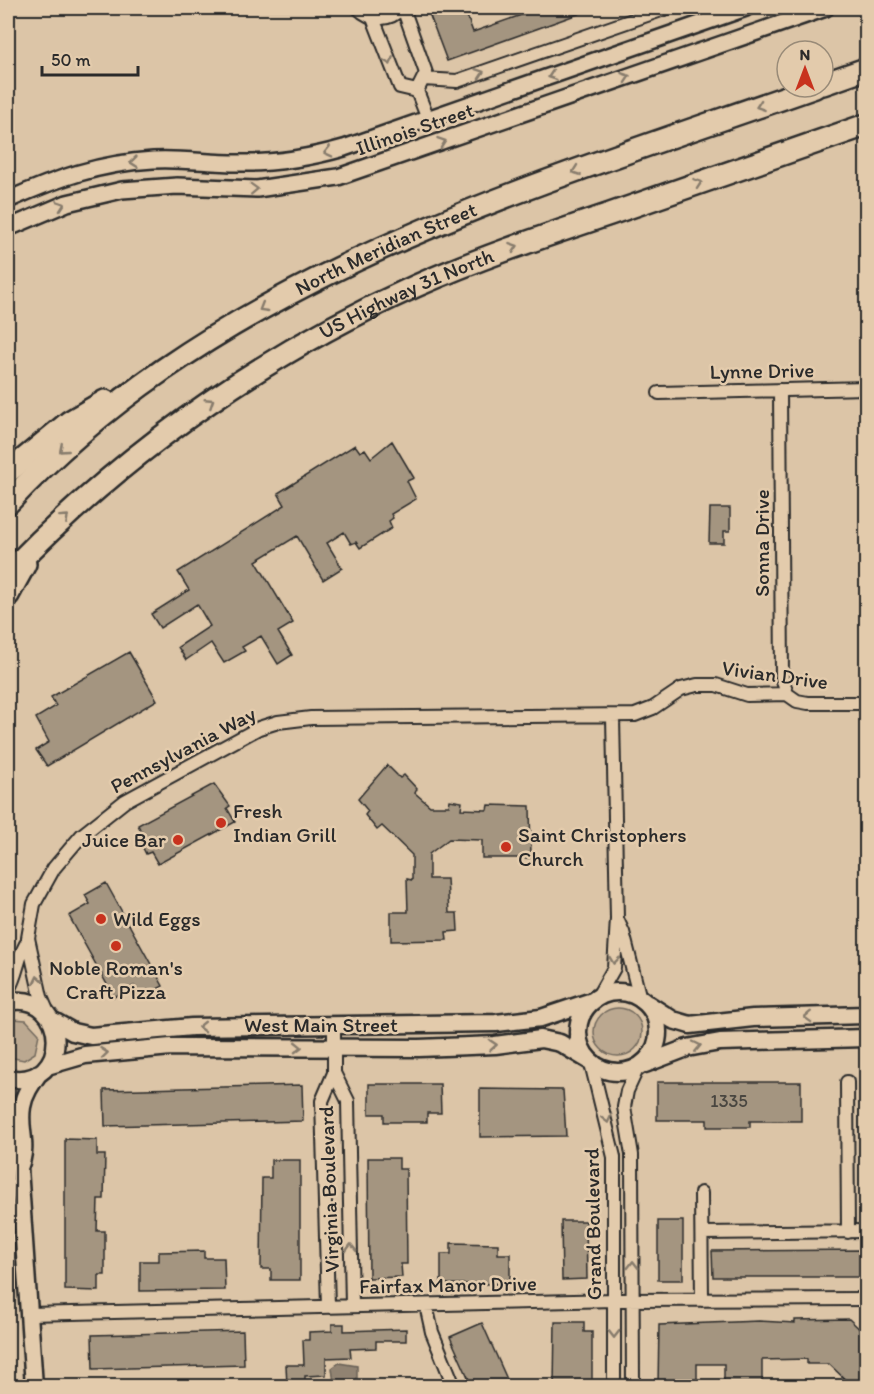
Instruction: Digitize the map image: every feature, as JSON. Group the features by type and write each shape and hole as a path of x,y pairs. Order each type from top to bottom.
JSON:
{"highway":[{"path":"835,80 867,69"},
{"name":"North Meridian Street","path":"8,503 45,465 99,419 194,350 313,280 418,230 581,169 781,99"},
{"name":"US Highway 31 North","path":"8,573 38,542 125,464 200,408 299,346 383,302 490,255 867,125"},
{"path":"8,472 69,422 194,350"},
{"path":"8,595 38,542"}],"main road":[{"path":"867,1016 753,1018 690,1025 673,1020 642,1000 621,992 594,999 580,1016 577,1028 580,1047 590,1062 611,1072 628,1071 684,1049 714,1043 867,1038"},
{"name":"West Main Street","path":"8,1002 33,1004 50,1019 73,1032 91,1036 192,1027 334,1027 515,1022 552,1015 594,999"},
{"path":"640,1066 653,1052 658,1037 654,1014 642,1000"},
{"path":"19,1168 25,1152 22,1107 27,1092 53,1057 57,1040 50,1019"},
{"name":"West Main Street","path":"8,1078 20,1079 85,1054 171,1047 482,1046 545,1039 560,1043 590,1062"},
{"path":"8,1122 12,1154 19,1168 34,1386"}],"street":[{"path":"358,8 373,18 400,87 417,91"},
{"path":"373,18 392,16 402,8 426,73 417,91 428,119"},
{"path":"423,79 457,81 667,8"},
{"name":"Illinois Street","path":"8,200 67,175 109,165 171,159 245,164 293,159 344,148 746,8"},
{"name":"Illinois Street","path":"8,228 67,203 122,190 177,186 258,189 338,177 826,8"},
{"name":"Lynne Drive","path":"659,393 867,388"},
{"name":"Sonna Drive","path":"780,390 782,678 787,694"},
{"name":"Vivian Drive","path":"613,717 635,715 653,708 681,689 697,685 716,686 747,695 787,694 797,701 808,704 867,703"},
{"path":"594,999 614,968 617,919 613,717"},
{"name":"Pennsylvania Way","path":"8,990 15,976 19,954 28,941 31,914 41,887 61,858 82,835 125,801 259,728 278,722 311,718 613,717"},
{"path":"617,919 623,932 642,1000"},
{"name":"Pennsylvania Way","path":"28,941 33,953 41,997 50,1019"},
{"name":"Virginia Boulevard","path":"328,1306 322,1101 334,1073 334,1027"},
{"name":"Grand Boulevard","path":"590,1062 614,1157 614,1386"},
{"name":"Grand Boulevard","path":"633,1386 633,1155 624,1107 627,1091 640,1066"},
{"name":"Virginia Boulevard","path":"334,1073 348,1101 352,1306"},
{"path":"847,1082 848,1232"},
{"path":"701,1193 702,1300"},
{"path":"702,1233 867,1232"},
{"name":"Fairfax Manor Drive","path":"29,1314 614,1300 867,1299"},
{"path":"426,1305 432,1332 454,1386"}],"shaded area":[{"path":"618,1008 635,1015 642,1032 635,1049 618,1056 601,1049 594,1032 601,1015"},
{"path":"26,1020 39,1034 35,1053 24,1060 8,1057 8,1021"},
{"path":"339,1363 357,1366 357,1381 334,1383 332,1368"}],"building":[{"path":"427,8 464,8 473,32 541,8 592,9 447,61"},
{"path":"392,441 414,478 407,481 416,499 391,514 393,518 389,521 392,528 360,548 356,542 351,544 344,532 327,543 342,568 323,580 297,536 256,561 293,623 278,632 292,655 278,664 261,636 242,647 245,651 224,663 211,643 186,660 178,647 210,626 197,604 160,628 151,614 189,590 178,572 285,505 278,493 355,445 360,452 365,449 371,458"},
{"path":"710,508 730,508 730,531 724,531 724,543 709,543"},
{"path":"129,652 157,700 47,766 36,750 49,742 36,718 56,706 51,697"},
{"name":"Saint Christophers Church","path":"387,765 400,778 404,775 417,789 415,793 430,806 449,806 450,800 462,802 461,809 487,810 488,805 530,806 531,858 482,858 482,840 449,839 429,854 429,879 447,879 449,913 457,913 458,931 446,932 447,940 391,941 391,912 408,912 407,879 412,880 412,855 382,826 377,830 365,815 368,811 358,799"},
{"path":"214,784 230,806 227,808 235,822 158,864 151,852 146,854 139,840 144,837 138,825"},
{"path":"106,883 163,986 141,998 134,986 114,997 69,916 90,904 85,895"},
{"path":"657,1082 801,1082 801,1121 750,1121 750,1127 707,1127 707,1120 657,1120"},
{"path":"369,1084 440,1084 441,1113 427,1113 427,1122 384,1122 384,1114 369,1114"},
{"path":"302,1085 303,1121 105,1126 104,1090"},
{"path":"480,1089 563,1090 566,1136 480,1137"},
{"path":"65,1139 97,1140 97,1155 105,1155 104,1199 98,1199 97,1231 105,1231 105,1275 99,1275 99,1291 65,1290"},
{"path":"368,1158 399,1158 399,1169 406,1169 407,1264 401,1264 402,1277 369,1278"},
{"path":"271,1160 300,1160 300,1280 271,1280 271,1269 261,1269 262,1178 271,1178"},
{"path":"561,1221 586,1221 587,1279 562,1280"},
{"path":"658,1221 683,1221 683,1280 658,1280"},
{"path":"451,1243 498,1244 498,1254 510,1254 510,1284 441,1284 441,1254 451,1254"},
{"path":"867,1250 867,1277 713,1277 712,1251"},
{"path":"204,1251 204,1258 224,1258 225,1290 140,1291 140,1261 159,1261 159,1252"},
{"path":"849,1319 867,1336 867,1386 852,1386 829,1364 807,1364 807,1359 762,1360 762,1386 724,1386 724,1364 697,1364 697,1386 658,1386 659,1325 759,1321 795,1323 795,1320"},
{"path":"555,1322 584,1322 584,1332 592,1332 592,1384 554,1386"},
{"path":"482,1323 510,1386 472,1386 450,1337"},
{"path":"332,1324 344,1324 344,1331 406,1329 406,1341 376,1341 376,1348 350,1349 351,1357 326,1358 326,1375 305,1376 305,1386 287,1386 286,1365 304,1365 303,1340 309,1340 309,1332 332,1331"},
{"path":"243,1331 244,1365 93,1369 92,1335"}],"place":[{"name":"Fresh Indian Grill","path":"221,823"},
{"name":"Juice Bar","path":"178,840"},
{"name":"Saint Christophers Church","path":"506,847"},
{"name":"Wild Eggs","path":"101,919"},
{"name":"Noble Roman's Craft Pizza","path":"116,946"}]}
